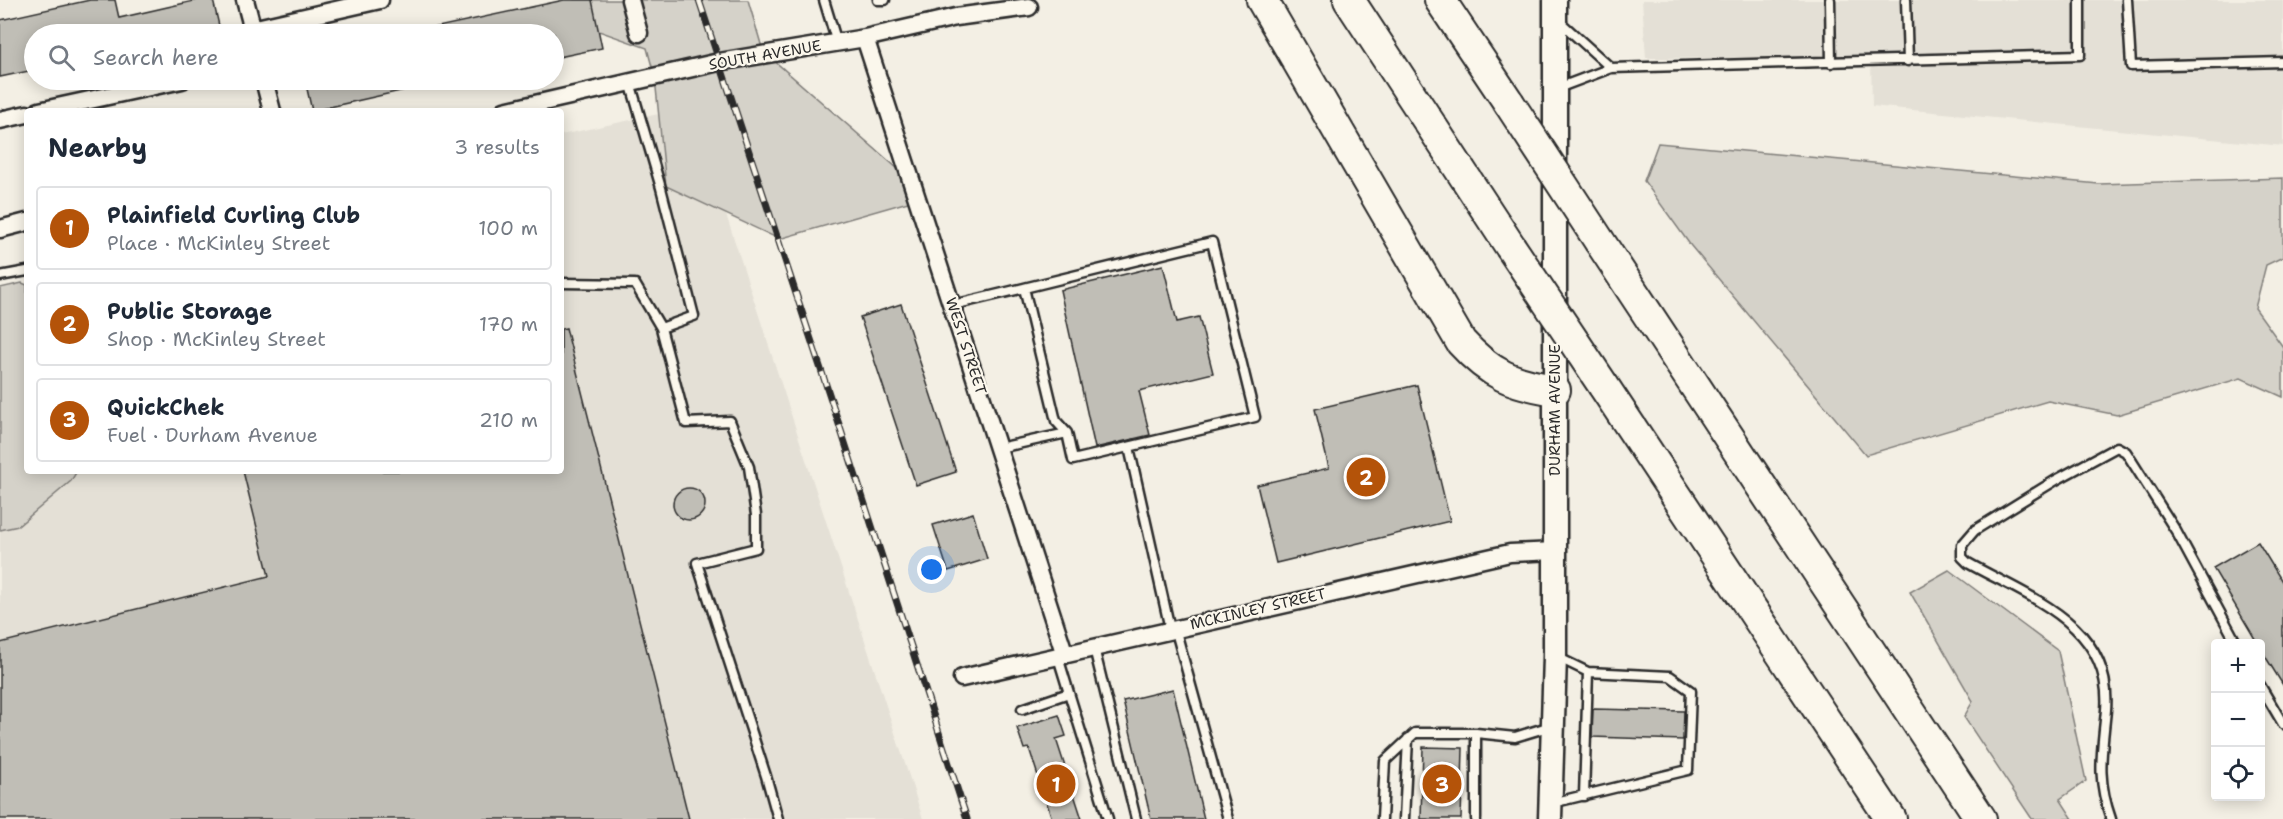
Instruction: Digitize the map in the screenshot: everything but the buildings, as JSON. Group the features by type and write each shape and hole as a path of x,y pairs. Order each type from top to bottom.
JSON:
{"highway":[{"path":"1262,0 1461,342 1473,355 1505,377 1521,384 1555,390"},
{"path":"1349,0 1891,819"},
{"path":"1440,0 1981,819"}],"main road":[{"name":"DURHAM AVENUE","path":"1551,811 1555,656 1554,9"}],"street":[{"path":"244,0 251,24"},
{"path":"285,24 380,0"},
{"path":"630,0 639,33"},
{"name":"SOUTH AVENUE","path":"517,108 719,62 865,38 956,17 1030,4"},
{"name":"WEST STREET","path":"865,38 999,448 1062,656"},
{"path":"53,108 136,90"},
{"path":"267,90 271,108"},
{"path":"0,120 24,115"},
{"path":"0,228 24,223"},
{"name":"MCKINLEY STREET","path":"962,678 1510,552 1555,551"}],"lane":[{"path":"824,0 837,43"},
{"path":"878,0 885,0"},
{"path":"1830,0 1831,63"},
{"path":"1906,0 1908,61"},
{"path":"1554,90 1611,68 2080,55 2080,0"},
{"path":"2127,0 2131,66 2283,62"},
{"path":"1554,9 1611,68"},
{"path":"630,82 661,188 694,316 662,328"},
{"path":"953,305 1212,242 1255,417 1074,460 1067,433 1056,421 1024,288"},
{"path":"0,276 24,272"},
{"path":"564,283 635,284 662,328 686,423 730,421 749,467 756,514 756,548 697,563 763,765 778,819"},
{"path":"999,448 1067,433"},
{"path":"1129,447 1172,629 1228,819"},
{"path":"2111,819 2103,797 2100,776 2106,706 2103,674 2090,645 2072,624 2046,604 1968,563 1962,557 1962,545 1975,530 2056,480 2117,447 2126,452 2176,531 2234,639"},
{"path":"1094,648 1136,819"},
{"path":"1062,656 1069,693 1108,819"},
{"path":"1551,811 1584,796 1688,770 1691,691 1670,676 1588,672 1555,656"},
{"path":"1584,796 1588,672"},
{"path":"1022,709 1069,693"},
{"path":"2265,693 2283,724"},
{"path":"1382,819 1385,761 1415,733 1515,737 1554,725"},
{"path":"1476,734 1476,819"},
{"path":"1404,819 1408,739"}],"shaded area":[{"path":"574,0 748,0 763,51 906,176 915,200 779,239 666,186 655,78 647,48 579,24"},
{"path":"1642,0 2283,0 2283,146 1872,106 1871,59 1646,58"},
{"path":"691,107 923,819 0,819 0,328 24,455 24,474 564,474 564,134"},
{"path":"1658,143 2099,184 2283,178 2283,257 2266,265 2255,308 2283,347 2283,397 2241,378 2117,415 2048,401 1866,455 1691,246 1644,181"},
{"path":"24,284 24,474 75,474 71,481 18,526 0,530 0,288"},
{"path":"1949,570 2058,651 2086,781 2060,799 2073,819 2032,819 1964,717 1973,701 1910,592"}],"railway":[{"path":"699,0 967,819"}],"place":[{"name":"Public Storage","path":"1366,477"},
{"name":"Plainfield Curling Club","path":"1056,784"},
{"name":"QuickChek","path":"1442,784"}]}
